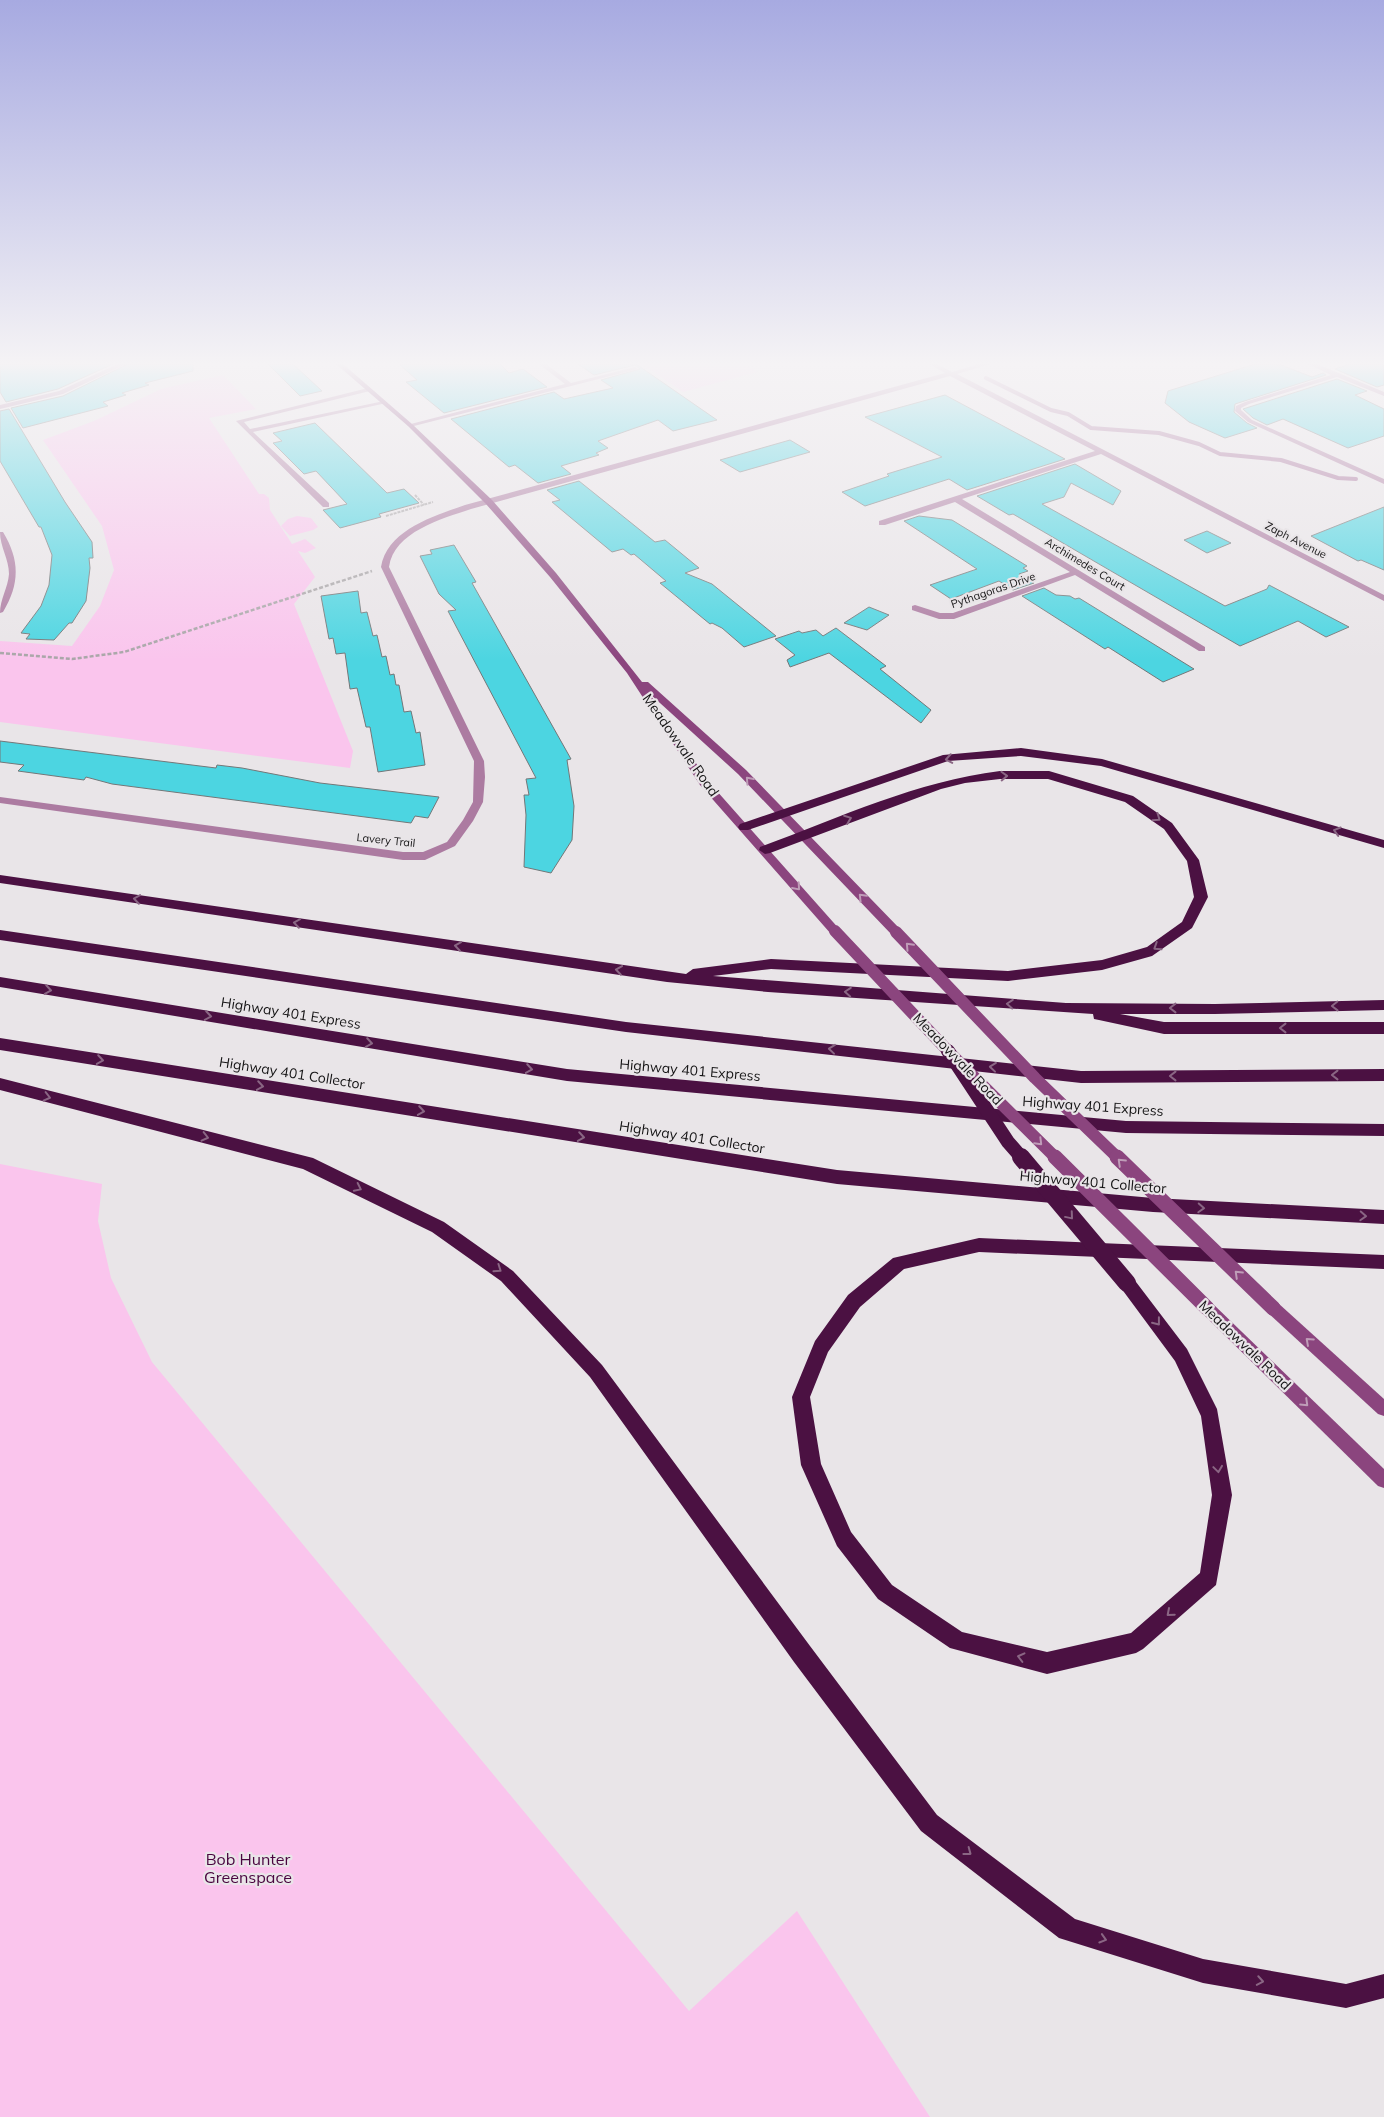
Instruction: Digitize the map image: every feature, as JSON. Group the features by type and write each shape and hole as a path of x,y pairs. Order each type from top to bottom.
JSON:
{"highway":[{"path":"744,827 947,758 1021,752 1102,763 1384,844"},
{"path":"667,977 771,964 1008,976 1102,966 1152,951 1187,925 1201,897 1193,860 1168,826 1129,799 1049,775 1000,775 937,786 765,850"},
{"path":"0,880 667,977 768,987 1066,1008 1215,1009 1384,1005"},
{"name":"Highway 401 Express","path":"0,935 626,1027 1081,1077 1384,1075"},
{"name":"Highway 401 Express","path":"0,982 567,1075 1126,1127 1384,1130"},
{"path":"1066,1008 1164,1028 1384,1028"},
{"name":"Highway 401 Collector","path":"0,1044 837,1177 1152,1205 1384,1217"},
{"path":"948,1051 1008,1142 1127,1284 1181,1355 1210,1415 1222,1495 1209,1578 1136,1642 1047,1663 957,1641 885,1592 844,1540 811,1465 801,1398 821,1347 854,1301 899,1262 979,1245 1384,1262"},
{"path":"0,1084 307,1164 438,1227 508,1276 596,1371 802,1654 929,1823 1068,1929 1203,1971 1346,1996 1384,1986"}],"main road":[{"name":"Meadowvale Road","path":"449,463 489,502 554,574 631,672 704,783 835,931 948,1051 1207,1308 1384,1480"},
{"name":"Meadowvale Road","path":"631,672 742,772 1035,1078 1273,1308 1384,1408"}],"street":[{"path":"282,463 326,505"},
{"path":"384,567 384,557 390,547 403,537 440,516 631,463"},
{"path":"882,523 1068,463"},
{"name":"Zaph Avenue","path":"1122,463 1384,598"},
{"path":"1342,463 1384,482"},
{"name":"Archimedes Court","path":"956,499 1202,649"},
{"path":"0,534 9,552 13,571 13,587 0,610"},
{"name":"Lavery Trail","path":"0,800 403,856 425,856 452,844 478,802 479,761 384,567"},
{"name":"Pythagoras Drive","path":"915,608 939,616 954,616 1077,572"}],"path":[{"path":"415,495 424,504"},
{"path":"386,516 433,502"},
{"path":"0,653 72,659 124,652 384,567"}],"green space":[{"path":"59,463 238,463 259,494 264,494 269,498 270,510 292,544 305,539 316,548 305,553 298,551 315,577 294,604 353,751 350,768 0,722 0,641 72,646 100,606 114,570 102,526"},
{"path":"297,516 311,518 318,527 290,536 281,526 288,519"},
{"name":"Bob Hunter Greenspace","path":"0,1164 102,1184 98,1221 111,1278 152,1362 689,2011 797,1911 930,2117 0,2117"}],"building":[{"path":"1,463 41,463 92,542 93,558 89,558 90,568 86,601 72,623 69,623 54,640 26,639 30,634 21,633 41,606 49,585 52,555 41,527 39,527"},
{"path":"293,463 356,463 387,493 404,489 419,503 379,514 381,517 340,528 323,510 347,504 316,471 304,474"},
{"path":"504,463 572,463 561,466 571,474 538,483 515,465 509,467"},
{"path":"725,463 772,463 740,472"},
{"path":"923,463 1053,463 967,490 949,479 865,506 842,492 889,476 887,474"},
{"path":"1075,464 1121,491 1113,505 1071,483 1064,497 1042,504 1225,606 1267,589 1269,585 1349,627 1326,637 1298,621 1240,646 1013,514 1009,515 977,496"},
{"path":"579,481 655,542 665,540 699,568 685,573 712,584 776,636 744,647 722,628 712,623 710,624 660,583 666,581 634,554 631,555 623,549 612,552 552,502 560,500 547,490"},
{"path":"1384,507 1384,570 1361,560 1358,561 1311,536"},
{"path":"919,516 952,520 1027,566 1023,568 1028,571 1019,574 1034,583 1013,590 999,581 951,599 930,585 977,569 904,521"},
{"path":"1207,531 1231,543 1207,553 1184,540"},
{"path":"454,545 476,582 472,583 571,759 567,760 574,806 572,840 551,873 524,867 526,815 524,795 529,795 526,779 536,778 448,611 456,610 439,594 420,556 432,554 430,550"},
{"path":"1044,588 1056,595 1070,596 1075,599 1079,598 1194,669 1163,682 1108,647 1105,649 1022,596"},
{"path":"358,591 361,613 367,612 373,636 377,635 382,657 386,656 390,675 394,674 396,685 399,685 404,712 411,711 416,733 420,732 425,765 378,772 370,727 366,727 357,688 350,689 345,653 336,654 333,638 329,639 321,596"},
{"path":"869,607 889,615 867,630 844,623"},
{"path":"836,628 886,666 880,669 931,710 921,723 829,653 790,667 787,660 795,655 775,639 799,631 802,633 816,630 823,636"},
{"path":"0,741 216,768 217,765 242,768 320,783 439,797 428,818 415,816 411,823 112,784 86,777 84,780 18,771 24,765 0,762"}],"waterway":[{"path":"1290,463 1338,478 1356,479"}]}
